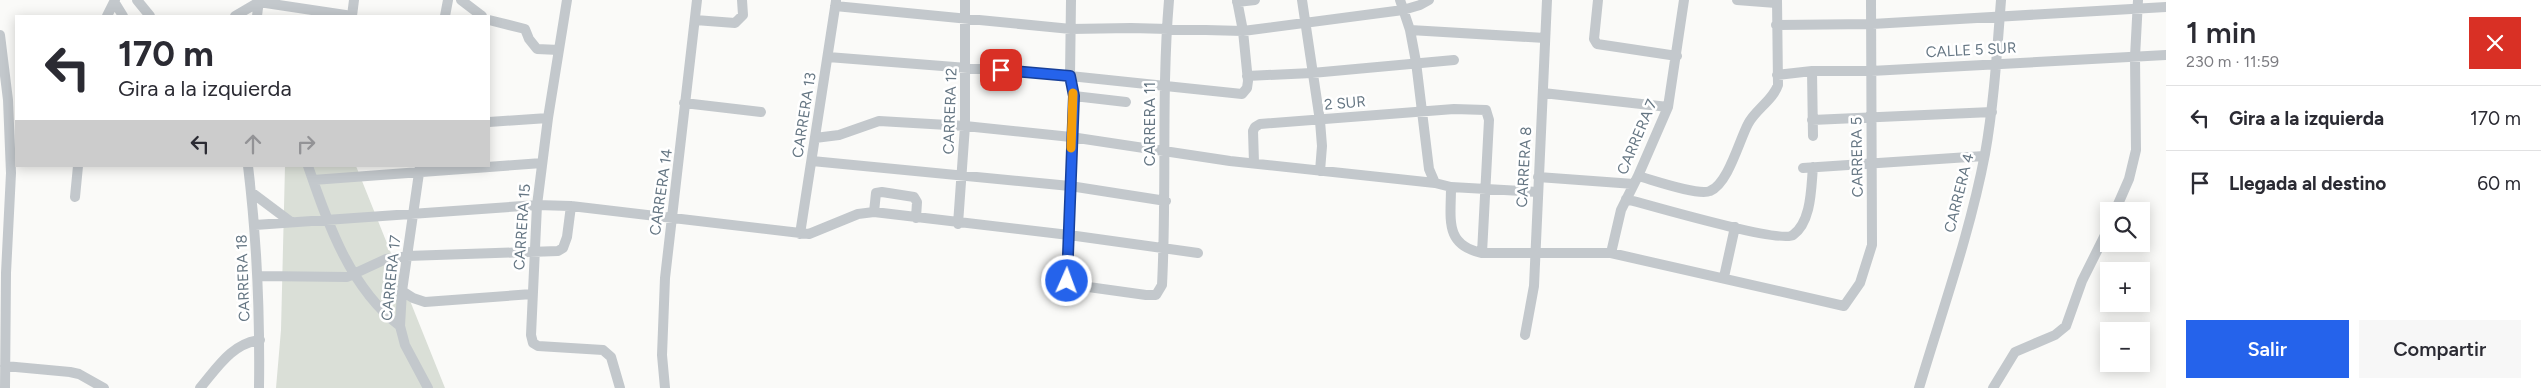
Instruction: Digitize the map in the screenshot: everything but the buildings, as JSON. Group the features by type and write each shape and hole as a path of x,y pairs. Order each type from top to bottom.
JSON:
{"street":[{"path":"136,0 149,15"},
{"path":"352,15 354,0"},
{"path":"445,15 448,0"},
{"path":"461,0 481,15"},
{"name":"CARRERA 15","path":"567,0 548,118 537,205 530,323 533,343 538,346 603,350 611,357 620,388"},
{"name":"CARRERA 14","path":"665,388 662,355 662,317 684,132 684,103 698,0"},
{"path":"695,20 735,23 743,15 742,0"},
{"name":"CARRERA 12","path":"958,224 965,126 965,0"},
{"path":"1069,235 1071,137 1074,96 1070,76 1071,0"},
{"name":"CARRERA 11","path":"1069,235 1066,278 1069,283 1156,295 1162,285 1164,248 1166,201 1166,28 1169,0"},
{"path":"828,58 966,67 1165,84 1242,94 1247,88 1247,76 1243,31 1237,1 1254,0"},
{"path":"1302,0 1320,121 1322,146 1320,171"},
{"path":"836,3 1070,29 1166,28 1243,31 1305,23 1401,5 1420,5 1428,0"},
{"name":"CARRERA 8","path":"1525,335 1534,286 1547,0"},
{"path":"1598,0 1594,39 1597,44 1677,56"},
{"name":"CARRERA 7","path":"1611,253 1618,218 1668,107 1684,0"},
{"path":"1538,177 1636,180 1704,192 1715,188 1728,170 1750,119 1775,92 1778,75 1776,1 1737,0"},
{"name":"CARRERA 5","path":"1724,277 1844,306 1860,283 1871,252 1873,163 1871,0"},
{"name":"CARRERA 4","path":"1919,388 1967,224 1984,156 1998,63 2001,0"},
{"path":"257,15 259,1"},
{"path":"237,15 259,1 346,15"},
{"path":"108,15 115,2"},
{"path":"115,2 122,15"},
{"name":"CARRERA 13","path":"800,234 836,3"},
{"path":"1776,25 1872,24 2000,16 2138,4 2166,7"},
{"path":"2119,202 2129,179 2136,150 2135,57 2138,4"},
{"path":"1401,5 1410,30 1423,112 1429,169 1435,183"},
{"path":"490,20 525,29 529,39 537,49 559,50"},
{"path":"1410,30 1545,38"},
{"path":"0,35 11,173 3,272 5,388"},
{"name":"CALLE 5 SUR","path":"1778,75 1812,71 1871,71 2166,55"},
{"path":"1247,76 1312,73 1454,60"},
{"path":"1812,71 1813,136"},
{"path":"1543,93 1668,107"},
{"path":"1074,96 1126,102"},
{"path":"684,103 761,112"},
{"name":"2 SUR","path":"1254,163 1253,131 1256,126 1476,108 1486,110 1489,115 1487,190"},
{"path":"1812,120 1872,119 1992,112"},
{"path":"490,122 548,118"},
{"path":"815,138 839,135 879,121 965,126 1071,137 1254,163 1435,183 1451,187 1538,192"},
{"path":"1626,199 1735,227 1789,238 1795,234 1804,218 1809,202 1808,167 1984,156"},
{"path":"812,161 962,174 1070,186 1166,201"},
{"path":"490,166 542,164"},
{"path":"75,197 78,167"},
{"name":"CARRERA 18","path":"248,167 259,276 259,388"},
{"path":"308,167 328,218 354,275 386,314 400,326"},
{"path":"313,180 420,168 450,167"},
{"name":"CARRERA 17","path":"420,168 402,291 400,326 405,345 428,388"},
{"path":"1451,187 1452,233 1468,250 1482,253 1611,253 1724,277 1735,227"},
{"path":"1482,253 1487,190"},
{"path":"251,192 291,222"},
{"path":"874,212 876,193 906,195 914,198 916,202 916,218"},
{"path":"255,225 328,218 537,205 571,206 800,234 817,232 858,214 874,212 958,224 1069,235 1198,253"},
{"path":"259,276 332,278 354,275 386,259 407,256 534,250 558,251 563,248 568,237 571,206"},
{"path":"1993,388 2015,352 2056,335 2066,326 2082,281 2100,245"},
{"path":"402,291 413,298 425,302 532,294"},
{"path":"200,388 237,347 248,341 260,340"},
{"path":"5,366 70,372 79,374 104,388"}],"shaded area":[{"path":"285,167 356,167 445,388 276,388 281,330"}],"slow traffic":[{"path":"1071,148 1073,93"}],"route":[{"path":"1001,70 1070,76 1074,96 1067,281"}]}
